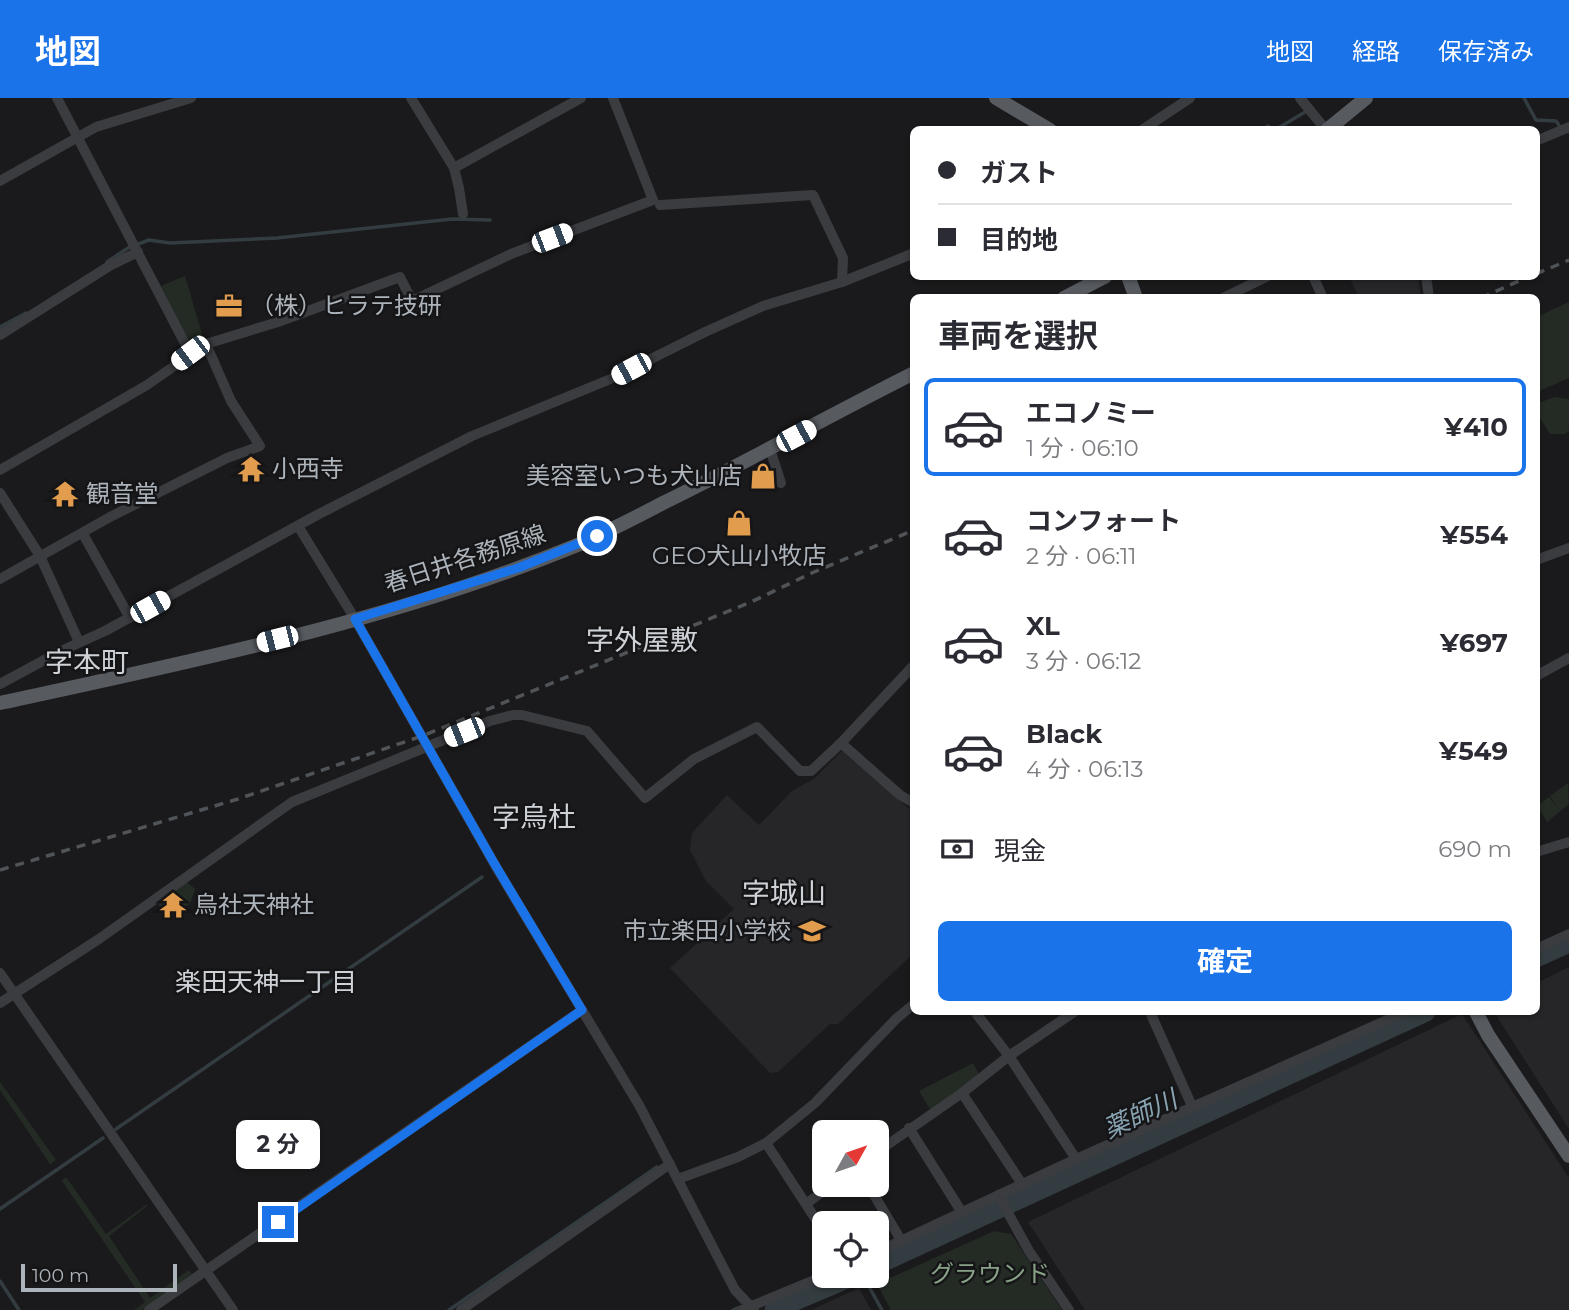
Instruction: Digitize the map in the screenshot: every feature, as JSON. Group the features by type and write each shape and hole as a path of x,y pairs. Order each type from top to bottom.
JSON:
{"main road":[{"path":"996,98 1043,126"},
{"path":"1333,126 1366,98"},
{"path":"1072,294 1099,280"},
{"name":"春日井各務原線","path":"0,703 172,666 355,619 473,583 576,546 771,450 910,375"},
{"path":"1478,1015 1488,1035 1569,1156"}],"street":[{"path":"57,98 190,353"},
{"path":"0,181 96,127 191,98"},
{"path":"411,98 454,168 463,215"},
{"path":"454,168 581,98"},
{"path":"0,470 147,385 206,344 278,322 400,277 412,301 511,254 653,200 613,98"},
{"path":"1148,126 1190,98"},
{"path":"1300,98 1327,126"},
{"path":"1540,139 1569,127"},
{"path":"660,205 813,195 843,258 842,282"},
{"path":"0,335 111,265 138,252"},
{"path":"0,684 472,436 613,378 763,306 842,282 910,255"},
{"path":"1231,294 1260,280"},
{"path":"0,579 110,517 206,468 260,446 231,401 206,344"},
{"path":"771,450 781,483"},
{"path":"0,493 40,556 79,642"},
{"path":"298,526 355,619 499,872 639,1105 735,1290 749,1309 812,1281"},
{"path":"83,534 130,618"},
{"path":"1540,559 1569,548"},
{"path":"1540,674 1569,658"},
{"path":"0,1003 99,939 292,802 490,721 513,715 580,728 593,735 618,769 645,797 694,759 757,727 800,771 811,771 910,670"},
{"path":"841,743 910,801"},
{"path":"1540,851 1569,842"},
{"path":"1540,947 1569,934"},
{"path":"0,973 233,1310"},
{"path":"678,1179 766,1143 815,1102 910,1007"},
{"path":"149,1310 582,1010"},
{"path":"977,1015 1009,1056 1076,1159"},
{"path":"889,1143 1070,1015"},
{"path":"1151,1015 1192,1106"},
{"path":"889,1246 961,1211 1000,1198 1022,1184 1192,1106 1398,1015"},
{"path":"962,1093 1022,1184"},
{"path":"909,1128 961,1211"},
{"path":"766,1143 812,1212"},
{"path":"461,1310 670,1164"},
{"path":"807,1203 815,1197"},
{"path":"875,1197 901,1240"},
{"path":"1000,1198 1007,1214 1069,1310"}],"shaded area":[{"path":"1350,280 1418,280 1421,294 1358,294"},
{"name":"市立楽田小学校","path":"842,751 910,809 910,957 838,1024 830,1024 778,1072 770,1073 670,968 734,909 706,881 690,850 692,833 727,795 759,825 792,791 815,778"},
{"path":"1569,967 1569,1129 1496,1015 1540,1015 1540,982"},
{"path":"1463,1015 1569,1178 1569,1310 1085,1310 1028,1222"},
{"path":"859,1288 871,1310 811,1310"}],"green space":[{"path":"185,276 204,341 191,345 161,286"},
{"path":"1569,302 1569,378 1540,391 1540,316"},
{"path":"1555,397 1569,399 1569,431 1565,434 1550,434 1540,418 1540,402"},
{"path":"1568,783 1569,804 1547,822 1540,811 1540,804 1549,797 1559,810 1550,796"},
{"path":"186,881 195,889 190,904 185,906 184,912 165,917 158,903"},
{"path":"973,1063 980,1076 930,1109 919,1091"},
{"path":"0,1082 56,1160 50,1164 0,1090"},
{"path":"66,1177 106,1234 147,1206 109,1236 150,1298 189,1270 192,1274 142,1310 134,1310 145,1302 62,1181"},
{"name":"グラウンド","path":"994,1231 1011,1234 1062,1310 891,1310 879,1288 889,1288 889,1279"}],"waterway":[{"path":"1524,98 1536,120 1556,121 1561,128"},
{"path":"1282,126 1305,112"},
{"path":"107,262 128,248 149,240 170,243 277,238 452,219 490,220"},
{"path":"0,327 26,313"},
{"path":"116,1129 482,877"},
{"name":"薬師川","path":"1540,956 1569,943"},
{"name":"薬師川","path":"889,1259 1419,1015"},
{"path":"0,1209 103,1138"},
{"path":"449,1310 657,1167"},
{"path":"0,1281 19,1310"},
{"name":"薬師川","path":"774,1310 826,1288"},
{"path":"870,1288 882,1310"},
{"path":"733,1310 740,1307"}],"railway":[{"path":"1540,272 1569,260"},
{"path":"1490,294 1521,280"},
{"path":"0,870 238,799 422,736 751,602 910,532"}],"place":[{"name":"（株）ヒラテ技研","path":"229,306"},
{"name":"小西寺","path":"251,469"},
{"name":"美容室いつも犬山店","path":"763,476"},
{"name":"観音堂","path":"65,494"},
{"name":"GEO犬山小牧店","path":"739,523"},
{"name":"烏社天神社","path":"173,905"},
{"name":"市立楽田小学校","path":"812,931"}],"district":[{"name":"字外屋敷","path":"642,640"},
{"name":"字本町","path":"87,662"},
{"name":"字烏杜","path":"534,817"},
{"name":"字城山","path":"784,893"},
{"name":"楽田天神一丁目","path":"266,982"}],"route":[{"path":"278,1222 582,1010 494,863 355,619 518,568 597,536"}]}
